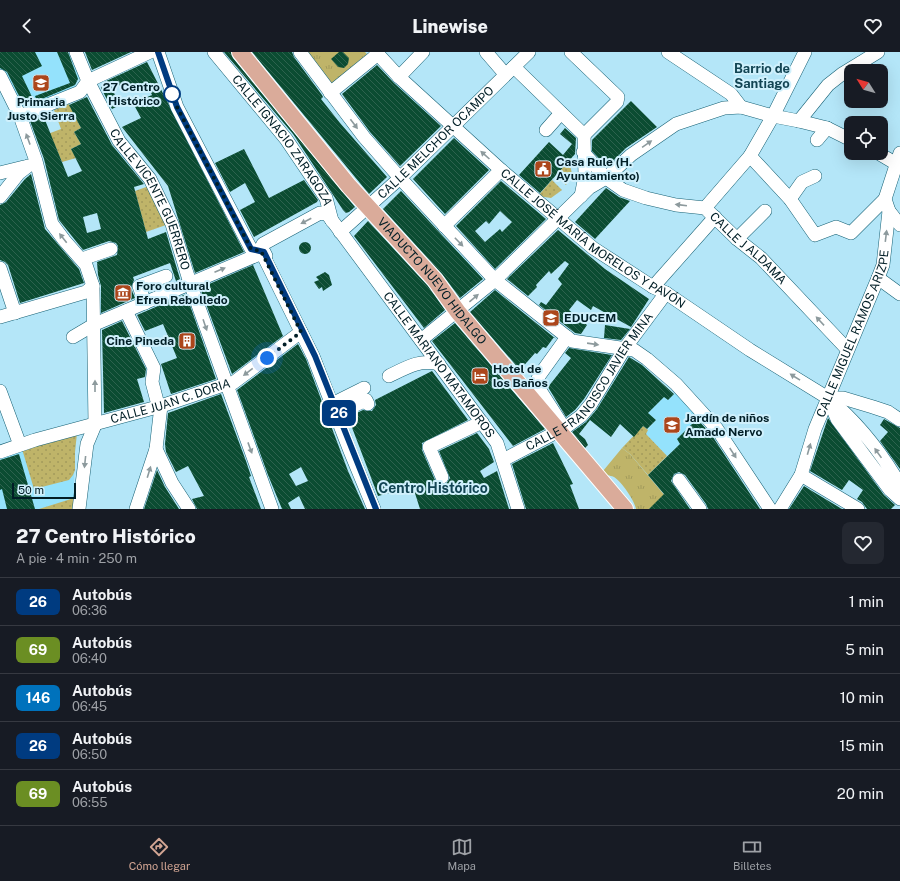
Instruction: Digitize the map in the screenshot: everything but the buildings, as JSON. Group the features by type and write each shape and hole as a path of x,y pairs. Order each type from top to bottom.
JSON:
{"main road":[{"name":"VIADUCTO NUEVO HIDALGO","path":"240,52 349,186 435,280 458,312 625,509"}],"street":[{"name":"CALLE VICENTE GUERRERO","path":"76,52 88,80 119,141 150,178 172,224 190,283 272,509"},
{"path":"20,116 80,92 88,80 150,52"},
{"path":"154,52 176,108 250,250 261,252"},
{"path":"158,52 180,114 251,249 264,252 315,356 336,409 350,451 375,509"},
{"name":"CALLE IGNACIO ZARAGOZA","path":"215,52 288,139 308,167 330,199 336,226"},
{"path":"300,52 364,137 495,280 572,341 634,350 646,359 676,384 717,428 770,509"},
{"path":"398,76 423,52"},
{"path":"486,52 561,113 584,135"},
{"name":"CALLE MELCHOR OCAMPO","path":"336,226 369,207 529,52"},
{"path":"668,52 731,94 741,107"},
{"path":"705,208 750,156 773,116 805,52"},
{"path":"799,121 828,85 842,74 878,52"},
{"path":"330,93 377,53"},
{"name":"CALLE JOSÉ MARÍA MORELOS Y PAVÓN","path":"377,53 398,76 501,170 593,248 653,287 666,293 750,350 828,398 847,414 863,431 900,485"},
{"path":"573,53 618,97 617,102 584,135 584,176 581,196"},
{"path":"0,76 6,101 20,116 32,164 52,224 64,240 82,258 90,272 93,286 95,324 95,425 87,444 79,509"},
{"path":"421,340 458,312 495,280 589,188 606,178 631,155 676,124 724,108 741,107 827,128 844,136"},
{"path":"546,130 561,113"},
{"path":"817,140 827,128"},
{"name":"CALLE J ALDAMA","path":"583,152 606,178 623,190 646,198 676,205 705,208 737,239 761,258 847,349"},
{"path":"750,156 790,199 816,235 836,227 851,233 887,205 900,225"},
{"path":"888,157 899,161"},
{"name":"CALLE MIGUEL RAMOS ARIZPE","path":"780,509 790,497 801,475 815,429 883,265 887,205 899,161"},
{"path":"0,173 32,164"},
{"path":"0,198 19,173 32,164"},
{"path":"444,226 501,170"},
{"path":"790,199 802,182 815,176"},
{"path":"737,239 765,211"},
{"path":"336,409 301,332 261,252 263,244 320,213 327,214 336,226 334,229 437,363 480,423 494,445 513,509"},
{"path":"653,287 715,217"},
{"name":"CALLE MARIANO MATAMOROS","path":"336,226 437,363"},
{"path":"82,258 111,248"},
{"path":"73,337 95,324 261,252"},
{"path":"0,268 15,313"},
{"path":"145,302 139,286 166,276"},
{"path":"878,278 900,294"},
{"path":"0,317 86,292 93,286"},
{"name":"CALLE FRANCISCO JAVIER MINA","path":"503,460 566,427 586,410 625,348 666,293"},
{"path":"126,310 154,368 152,382 157,401 161,406 156,449 136,509"},
{"name":"CALLE JUAN C. DORIA","path":"0,452 20,444 95,425 161,406 226,384 233,384 301,332"},
{"path":"558,430 561,423 536,384 534,377 567,337"},
{"path":"389,376 415,363 437,363"},
{"path":"336,409 364,388"},
{"path":"0,391 20,444"},
{"path":"900,420 888,412 873,407 843,398 828,398 837,419 890,490 900,499"},
{"path":"336,409 366,400 368,404"},
{"path":"442,477 427,442 480,423"},
{"name":"CALLE MARIANO MATAMOROS","path":"480,423 497,444 518,509"},
{"path":"156,449 172,483 189,509"},
{"path":"801,475 858,509"},
{"path":"679,480 700,509"}],"shaded area":[{"name":"Primaria Justo Sierra","path":"0,52 68,52 79,78 74,88 21,112 0,70"},
{"name":"Jardín de niños Amado Nervo","path":"676,392 701,416 677,439 680,444 667,456 645,433 656,420 648,413 664,397 668,400"},
{"path":"77,433 73,509 0,509 0,456"}],"green space":[{"path":"308,52 365,52 367,54 332,84"},
{"path":"69,104 81,128 74,132 81,144 71,149 76,158 62,162 54,143 45,135 61,129 54,110"},
{"path":"569,160 572,174 566,185 556,176"},
{"path":"552,180 562,190 551,198 538,196"},
{"path":"149,186 166,225 146,232 135,191"},
{"path":"643,426 648,430 646,434 667,456 648,475 630,454 622,448"},
{"path":"77,433 75,470 73,475 69,480 34,489 22,449"},
{"path":"622,448 630,454 666,497 649,509 636,509 624,487 614,477 607,475 603,471"},
{"path":"74,499 73,509 39,509"}],"bus line":[{"name":"26","path":"158,52 177,107 251,249 264,252 315,356 376,509"}],"place":[{"name":"Primaria Justo Sierra","path":"41,83"},
{"name":"27 Centro Histórico","path":"172,94"},
{"name":"Casa Rule (H. Ayuntamiento)","path":"543,169"},
{"name":"Foro cultural Efren Rebolledo","path":"123,293"},
{"name":"EDUCEM","path":"551,318"},
{"name":"Cine Pineda","path":"187,341"},
{"name":"Hotel de los Baños","path":"480,376"},
{"name":"Jardín de niños Amado Nervo","path":"672,425"}],"district":[{"name":"Barrio de Santiago","path":"762,76"},
{"name":"Centro Histórico","path":"433,488"}],"route":[{"path":"172,94 177,107 251,249 261,251 301,332 267,358"}]}
